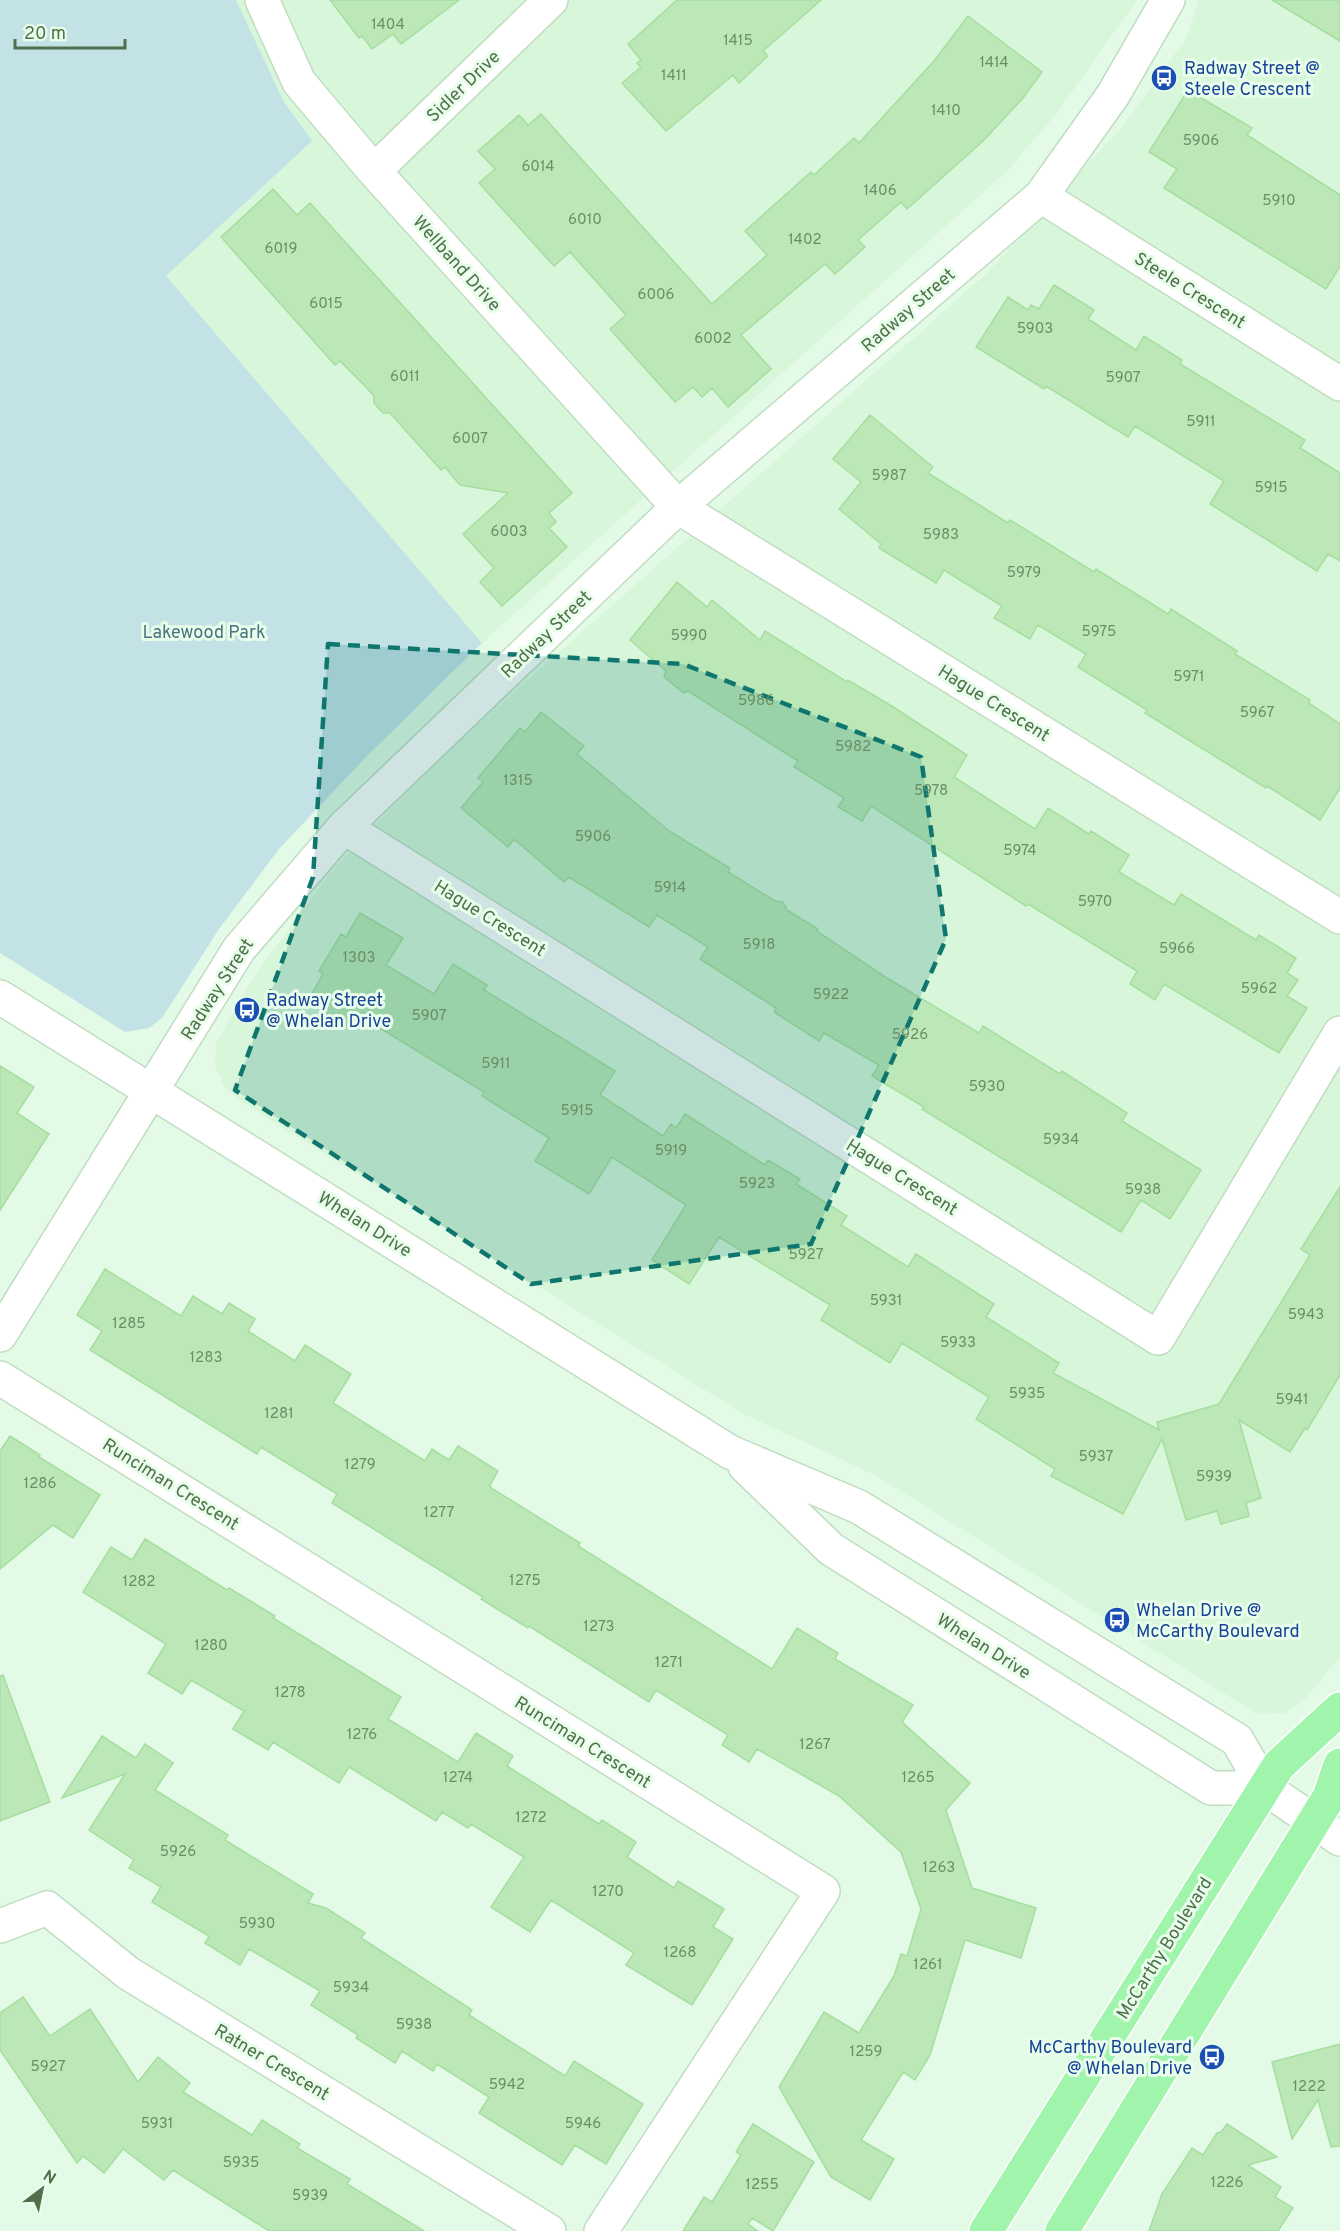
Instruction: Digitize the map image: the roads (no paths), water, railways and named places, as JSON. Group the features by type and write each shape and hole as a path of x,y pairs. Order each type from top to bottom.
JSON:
{"main road":[{"name":"McCarthy Boulevard","path":"986,2231 1279,1765 1340,1709"},
{"path":"1062,2231 1327,1829 1329,1797 1340,1765"}],"street":[{"name":"Wellband Drive","path":"262,0 299,82 374,171 678,507"},
{"name":"Sidler Drive","path":"374,171 551,0"},
{"name":"Radway Street","path":"0,1335 239,949 344,827 678,507 1041,196 1113,95 1168,0"},
{"name":"Steele Crescent","path":"1041,196 1340,384"},
{"name":"Hague Crescent","path":"678,507 1340,917"},
{"name":"Hague Crescent","path":"344,827 1158,1338 1340,1033"},
{"name":"Whelan Drive","path":"0,997 730,1452 860,1508 1237,1740 1265,1788 1327,1829"},
{"name":"Runciman Crescent","path":"0,1377 823,1891 601,2231"},
{"name":"Whelan Drive","path":"730,1452 831,1548 1030,1675 1211,1788 1265,1788"},
{"name":"Ratner Crescent","path":"0,1926 47,1908 128,1973 549,2231"}],"place":[{"name":"Radway Street @ Steele Crescent","path":"1164,78"},
{"name":"Radway Street @ Whelan Drive","path":"247,1010"},
{"name":"Whelan Drive @ McCarthy Boulevard","path":"1117,1620"},
{"name":"McCarthy Boulevard @ Whelan Drive","path":"1212,2057"}],"park label":[{"name":"Lakewood Park","path":"204,632"}]}
